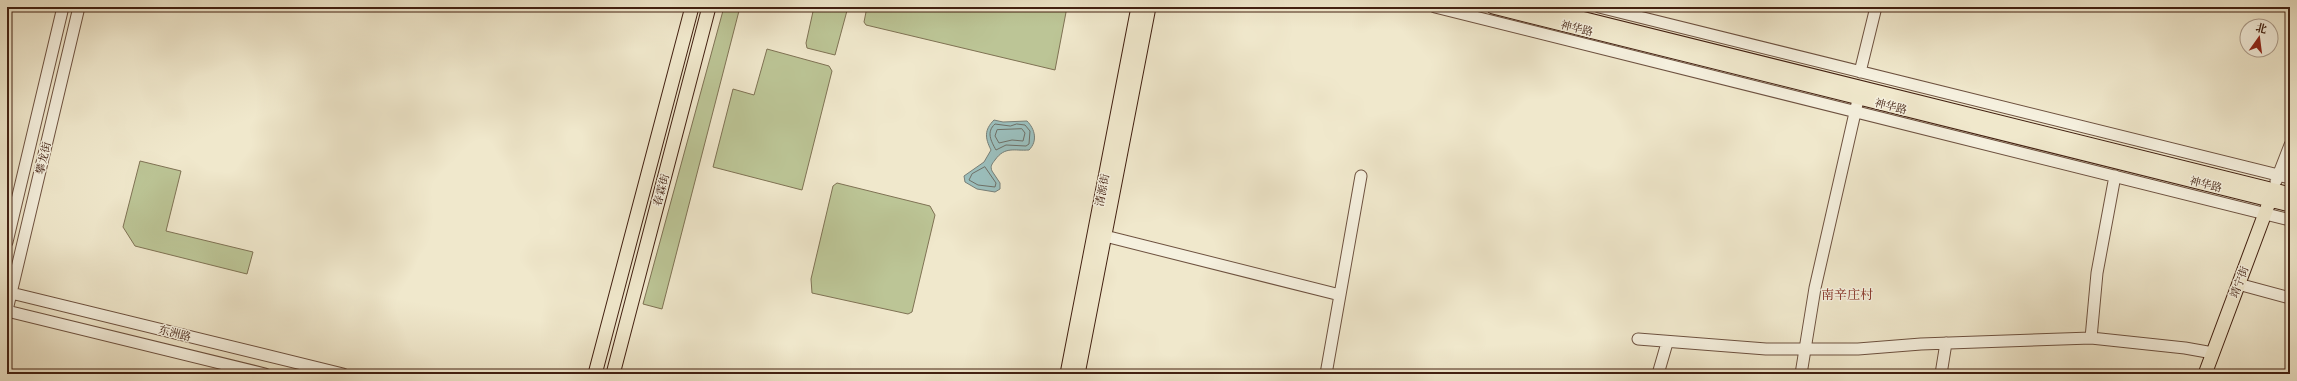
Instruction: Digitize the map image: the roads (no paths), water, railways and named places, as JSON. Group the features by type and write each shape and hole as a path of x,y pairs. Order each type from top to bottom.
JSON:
{"main road":[{"name":"春霖街","path":"595,374 692,7"},
{"name":"春霖街","path":"613,374 709,7"},
{"name":"清源街","path":"1067,374 1138,7"},
{"name":"清源街","path":"1078,374 1149,7"},
{"name":"神华路","path":"1493,7 1859,98 2271,195 2290,194"},
{"name":"神华路","path":"1537,7 1575,12 2271,195 2290,205"},
{"name":"靖宁街","path":"2205,374 2271,195"}],"street":[{"name":"攀龙街","path":"7,242 63,7"},
{"name":"攀龙街","path":"7,310 9,292 79,7"},
{"path":"1435,7 2290,220"},
{"path":"1599,7 2290,178"},
{"path":"1860,72 1876,7"},
{"path":"1801,374 1815,288 1859,98"},
{"path":"2271,195 2290,144"},
{"path":"1326,374 1361,176"},
{"path":"2091,338 2097,273 2115,176"},
{"path":"1105,236 1340,295"},
{"path":"2238,284 2290,298"},
{"name":"东洲路","path":"9,292 343,374"},
{"name":"东洲路","path":"7,310 265,374"},
{"path":"1638,339 1667,343 1766,349 1858,349 1946,343 2091,338 2118,340 2212,353"},
{"path":"1658,374 1667,343"},
{"path":"1942,374 1946,343"}],"water":[{"path":"994,120 1003,122 1027,121 1034,131 1034,143 1029,150 1006,151 994,161 991,169 1000,183 1000,189 995,192 977,189 965,182 964,176 984,162 991,150 986,134 988,127"}],"district":[{"name":"南辛庄村","path":"1847,294"}]}
